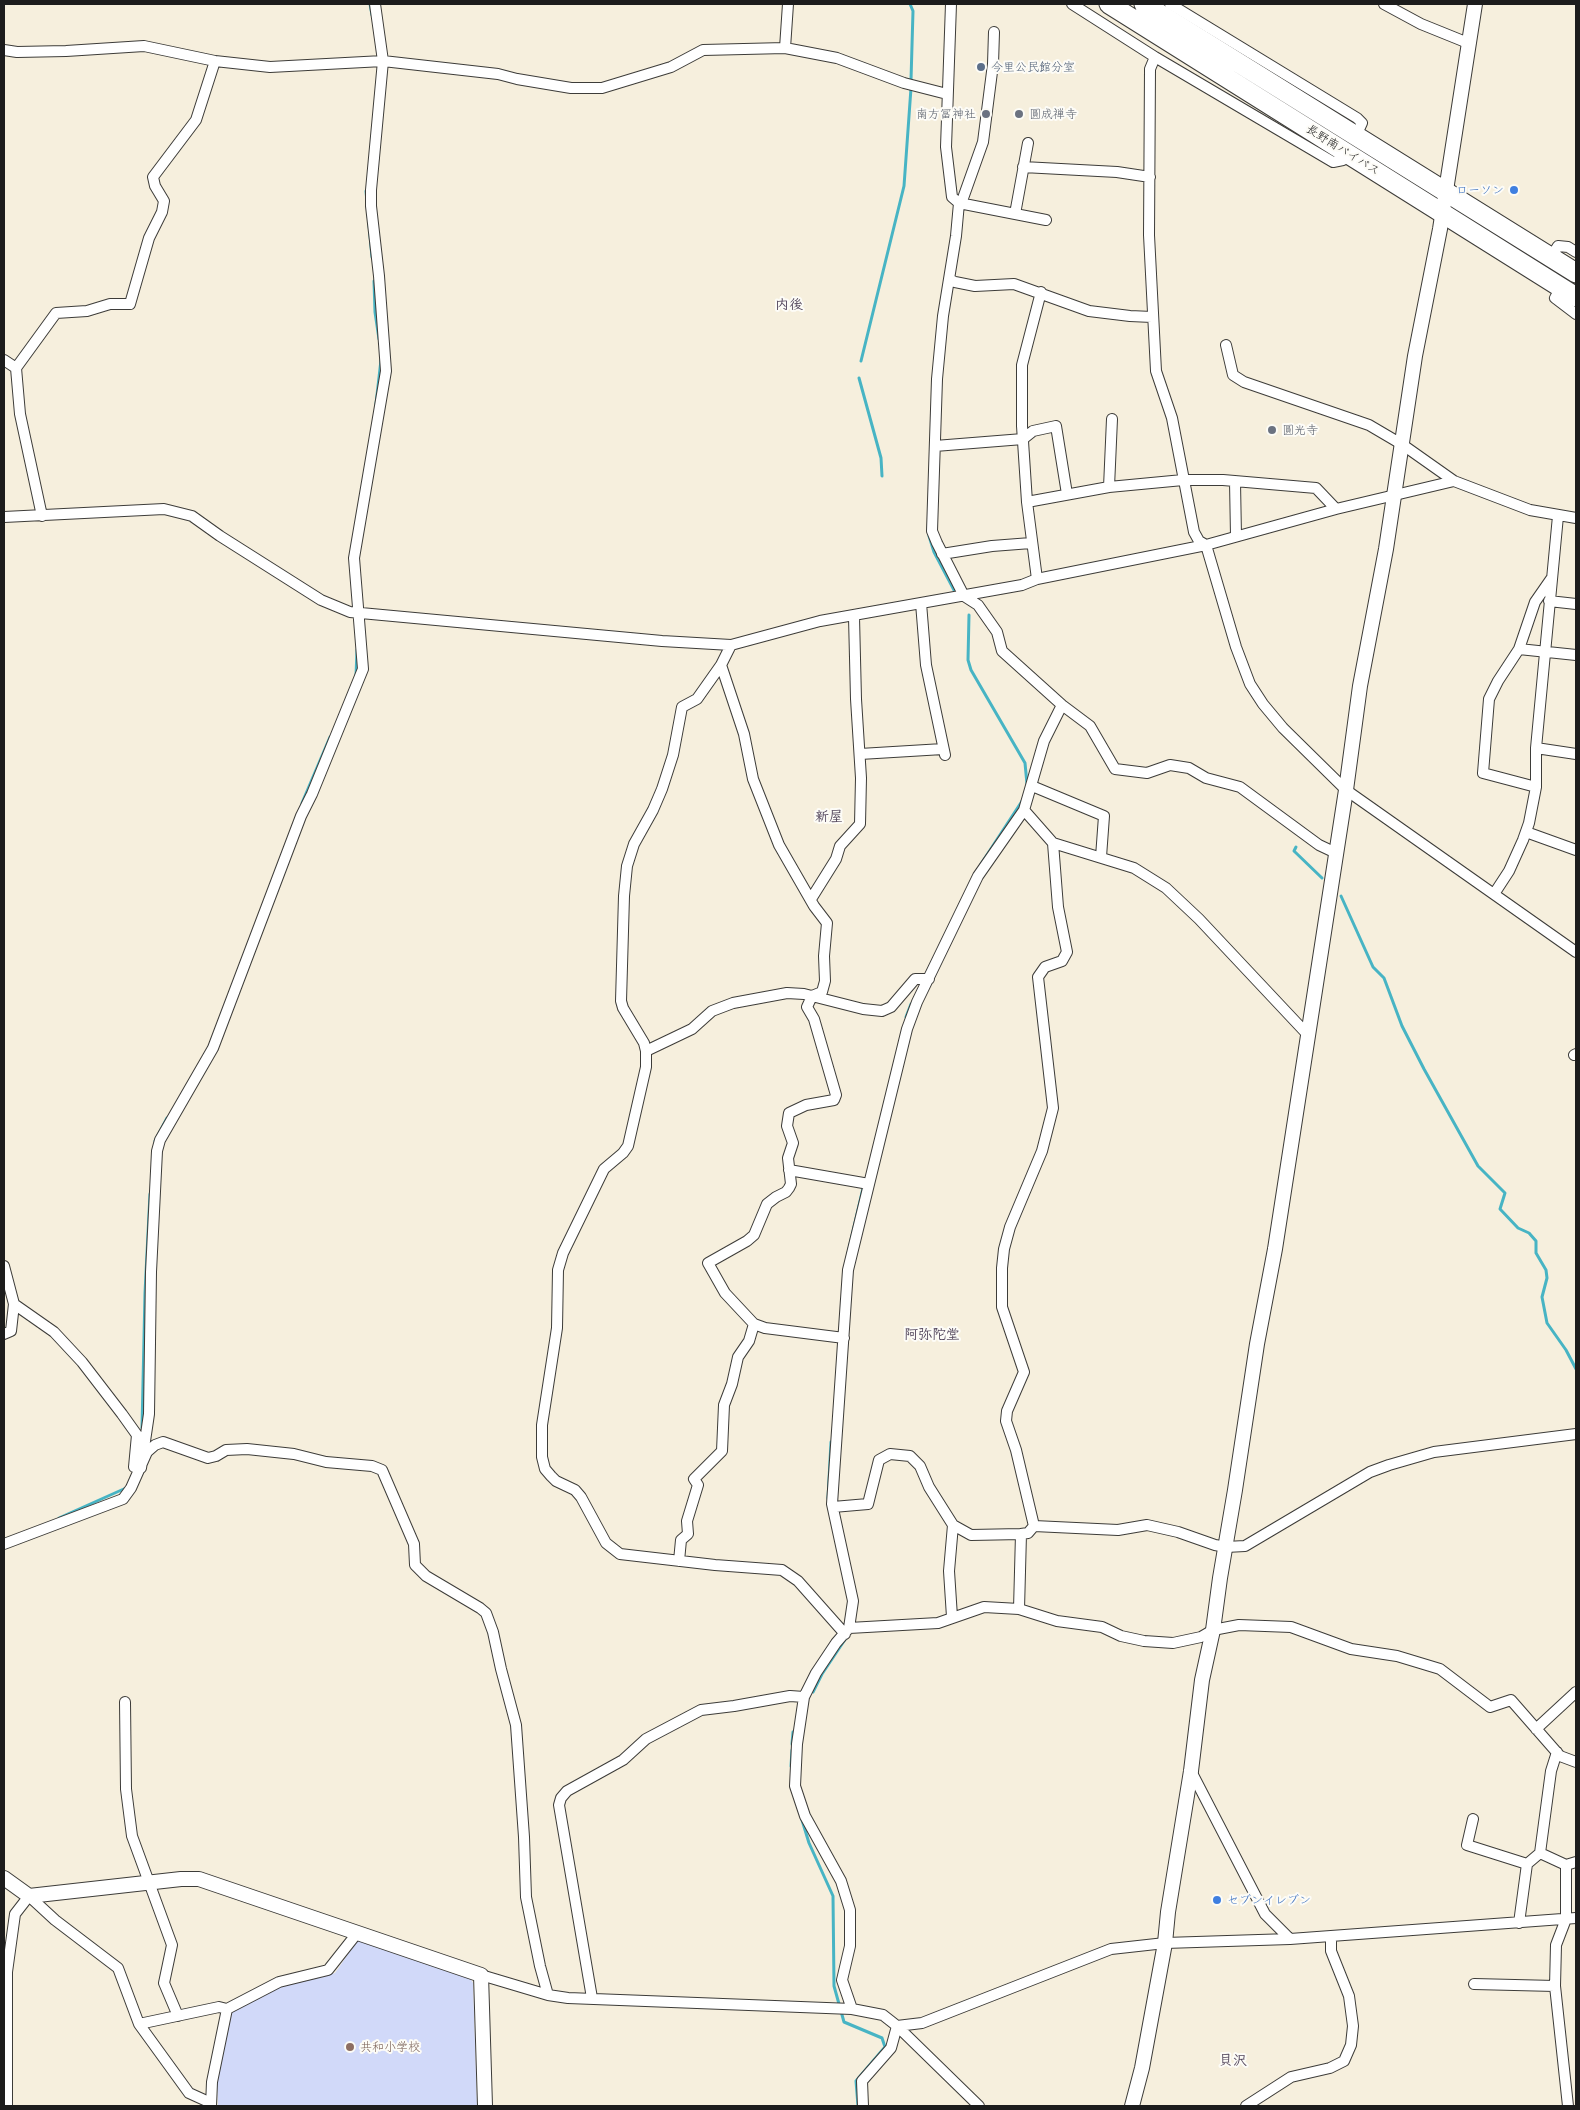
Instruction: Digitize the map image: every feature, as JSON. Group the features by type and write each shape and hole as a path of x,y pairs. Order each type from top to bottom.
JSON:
{"highway":[{"name":"長野南バイパス","path":"1110,4 1568,292"},
{"name":"長野南バイパス","path":"1144,4 1576,273"}],"street":[{"path":"140,1468 149,1414 151,1272 157,1151 160,1140 213,1048 301,816 312,794 363,669 355,612 354,558 386,371 370,190 383,61 375,4"},
{"path":"785,48 788,4"},
{"path":"951,4 946,147 952,197 959,203 1046,220"},
{"path":"1072,4 1155,57 1333,162 1343,160 1347,153"},
{"path":"1170,4 1357,118 1362,123 1356,136"},
{"path":"1384,4 1421,24 1468,43"},
{"path":"1132,2106 1142,2068 1165,1943 1168,1912 1191,1771 1202,1680 1214,1630 1220,1578 1257,1344 1276,1250 1360,686 1386,549 1415,356 1442,212 1475,4"},
{"path":"994,32 993,64 983,142 962,201 959,203 956,236 943,316 937,379 932,532 964,596 978,605 997,632 1002,651 1062,705 1090,726 1116,769 1147,773 1170,764 1189,768 1206,778 1240,787 1319,845 1336,853"},
{"path":"4,50 17,52 66,51 144,46 215,61 270,67 383,61 498,74 517,80 571,88 602,88 671,67 703,50 785,48 837,58 904,83 947,94"},
{"path":"1155,57 1150,69 1149,235 1156,371 1172,418 1194,532 1199,541 1206,545 1236,646 1250,684 1262,704 1282,728 1346,790 1576,952"},
{"path":"42,516 20,414 16,368 56,313 87,311 110,304 130,304 148,238 162,212 164,201 155,186 153,177 196,120 215,61"},
{"path":"1015,214 1028,144"},
{"path":"1023,167 1118,172 1150,177"},
{"path":"1551,257 1558,246 1568,247 1576,252"},
{"path":"949,279 975,286 1014,284 1089,311 1152,317"},
{"path":"1037,579 1027,502 1023,440 1022,365 1040,292"},
{"path":"1568,292 1555,298 1576,314"},
{"path":"1226,345 1233,375 1244,382 1369,426 1403,445 1454,481 1530,510 1576,518"},
{"path":"4,360 16,368"},
{"path":"1109,487 1112,419"},
{"path":"935,446 1023,440 1033,431 1056,426 1067,494"},
{"path":"1027,502 1109,487 1184,480 1223,480 1316,488 1336,509"},
{"path":"4,518 164,509 192,516 321,600 355,612 587,635 731,645 820,622 1022,585 1037,579 1206,545 1336,509 1454,481"},
{"path":"1235,482 1236,536"},
{"path":"1494,894 1509,872 1526,832 1536,787 1536,748 1558,516"},
{"path":"942,554 992,546 1031,543"},
{"path":"1536,787 1483,773 1489,699 1498,681 1520,650 1535,602 1553,576"},
{"path":"1549,601 1576,604"},
{"path":"860,754 944,752 926,665 921,604"},
{"path":"811,899 836,859 840,846 860,824 861,778 854,617"},
{"path":"731,645 698,699 682,708 673,755 662,789 653,810 634,844 627,866 624,896 621,1001 623,1008 644,1043 646,1067 628,1146 623,1153 604,1168 578,1219 563,1253 558,1270 557,1328 542,1424 542,1457 545,1469 551,1476 556,1481 575,1490 581,1497 606,1543 620,1554 715,1566 782,1570 798,1581 847,1631"},
{"path":"1520,650 1545,651 1576,656"},
{"path":"721,664 744,734 752,779 779,845 789,866 827,923 824,956 825,981 822,992 812,996 807,1007 814,1019 836,1095 834,1100 806,1105 789,1113 787,1126 793,1143 788,1158 789,1188 768,1204 754,1234 747,1241 708,1263 725,1293 754,1324 764,1328 844,1338"},
{"path":"852,2009 842,1980 850,1946 850,1910 841,1881 806,1816 795,1786 797,1744 804,1697 816,1673 831,1650 847,1631 853,1601 833,1507 848,1270 907,1029 917,1002 978,876 1024,810 1044,741 1062,705"},
{"path":"1536,748 1576,754"},
{"path":"1032,786 1104,816 1101,856"},
{"path":"1024,810 1053,842 1134,868 1166,888 1199,919 1308,1035"},
{"path":"1526,832 1576,850"},
{"path":"1034,1526 1016,1450 1006,1421 1007,1411 1024,1372 1002,1306 1002,1268 1004,1249 1010,1227 1042,1151 1053,1108 1038,977 1045,967 1062,961 1067,952 1058,907 1053,842"},
{"path":"646,1051 692,1029 712,1011 733,1003 787,993 812,996 863,1009 882,1011 891,1006 915,979 929,979"},
{"path":"789,1170 869,1184"},
{"path":"4,1266 14,1304 11,1331 4,1334"},
{"path":"14,1304 54,1332 82,1362 137,1435 134,1467 140,1468"},
{"path":"679,1561 681,1540 688,1534 687,1521 698,1486 694,1479 722,1451 724,1405 732,1384 738,1357 749,1341 754,1324"},
{"path":"1034,1526 1118,1530 1147,1526 1226,1547 1245,1546 1370,1472 1389,1465 1434,1452 1576,1434"},
{"path":"4,1544 123,1499 131,1488 147,1452 155,1445 163,1442 208,1458 226,1450 247,1449 294,1454 326,1462 372,1466 382,1470 414,1544 414,1565 426,1576 486,1613 493,1632 516,1725 526,1897 540,1966 548,1994"},
{"path":"833,1507 868,1504 879,1460 890,1454 910,1456 920,1466 929,1487 953,1524 971,1535 1028,1533 1034,1526"},
{"path":"952,1618 949,1571 953,1524"},
{"path":"1019,1609 1021,1534"},
{"path":"847,1631 938,1623 984,1607 1019,1609 1057,1621 1102,1627 1121,1636 1144,1641 1173,1643 1201,1637 1214,1630 1238,1625 1292,1627 1351,1649 1397,1656 1440,1668 1490,1706 1511,1700 1560,1756 1576,1762"},
{"path":"1536,1729 1576,1692"},
{"path":"592,1998 559,1805 561,1798 568,1791 623,1760 646,1739 701,1710 790,1696 804,1697"},
{"path":"125,1702 126,1789 132,1836 172,1946 164,1983 178,2016"},
{"path":"1518,1922 1527,1864 1540,1853 1550,1771 1557,1752"},
{"path":"1191,1771 1265,1914 1290,1939"},
{"path":"1473,1819 1467,1845 1527,1864"},
{"path":"1540,1853 1566,1865 1576,1862"},
{"path":"1566,1865 1571,1919 1556,1945 1555,1986 1568,2106"},
{"path":"4,1878 118,1968 139,2024 189,2093 211,2105 212,2082 227,2010"},
{"path":"7,2106 7,1972 15,1914 29,1896 181,1879 199,1879 481,1975 568,1998 852,2009 883,2015 897,2026 978,2106"},
{"path":"897,2026 922,2023 1111,1948 1165,1943 1290,1939 1571,1919"},
{"path":"139,2024 219,2007 227,2010 279,1982 328,1970 358,1932"},
{"path":"1246,2106 1291,2077 1330,2068 1344,2060 1351,2045 1354,2026 1349,1996 1330,1951 1331,1936"},
{"path":"481,1975 485,2106"},
{"path":"1474,1984 1555,1986"},
{"path":"863,2106 862,2082 891,2048 897,2026"}],"shaded area":[{"name":"共和小学校","path":"365,1939 469,1976 473,1983 477,2106 218,2106 217,2083 232,2012 277,1988 335,1973 357,1941"}],"waterway":[{"path":"370,4 372,15"},
{"path":"910,4 913,11 911,80"},
{"path":"861,361 904,186 911,88"},
{"path":"366,191 372,257"},
{"path":"374,281 375,312 379,339"},
{"path":"376,404 381,360"},
{"path":"859,378 881,458 882,476"},
{"path":"929,536 934,552 954,590"},
{"path":"969,615 968,660 971,670 1025,763 1027,784"},
{"path":"356,676 357,650"},
{"path":"302,803 330,737"},
{"path":"981,864 1024,798"},
{"path":"1296,847 1294,851 1322,878"},
{"path":"1341,896 1373,967 1384,978 1402,1026 1424,1069 1478,1166 1505,1193 1500,1209 1518,1228 1529,1233 1536,1241 1536,1253 1546,1270 1547,1278 1542,1297 1547,1323 1566,1350 1576,1369"},
{"path":"906,1017 911,1004"},
{"path":"155,1141 167,1118"},
{"path":"848,1253 863,1188"},
{"path":"142,1428 145,1293 150,1194"},
{"path":"828,1498 831,1442"},
{"path":"59,1518 126,1488"},
{"path":"813,1692 822,1674 846,1638"},
{"path":"792,1744 793,1732"},
{"path":"791,1766 792,1750"},
{"path":"802,1820 809,1843 833,1896 834,1986 844,2022 882,2038 885,2047 856,2081 858,2106"}],"place":[{"name":"今里公民館分室","path":"981,67"},
{"name":"南方冨神社","path":"986,114"},
{"name":"圓成禅寺","path":"1019,114"},
{"name":"ローソン","path":"1514,190"},
{"name":"圓光寺","path":"1272,430"},
{"name":"セブンイレブン","path":"1217,1900"},
{"name":"共和小学校","path":"350,2047"}],"district":[{"name":"内後","path":"789,305"},
{"name":"新屋","path":"829,817"},
{"name":"阿弥陀堂","path":"932,1335"},
{"name":"貝沢","path":"1233,2061"}]}
